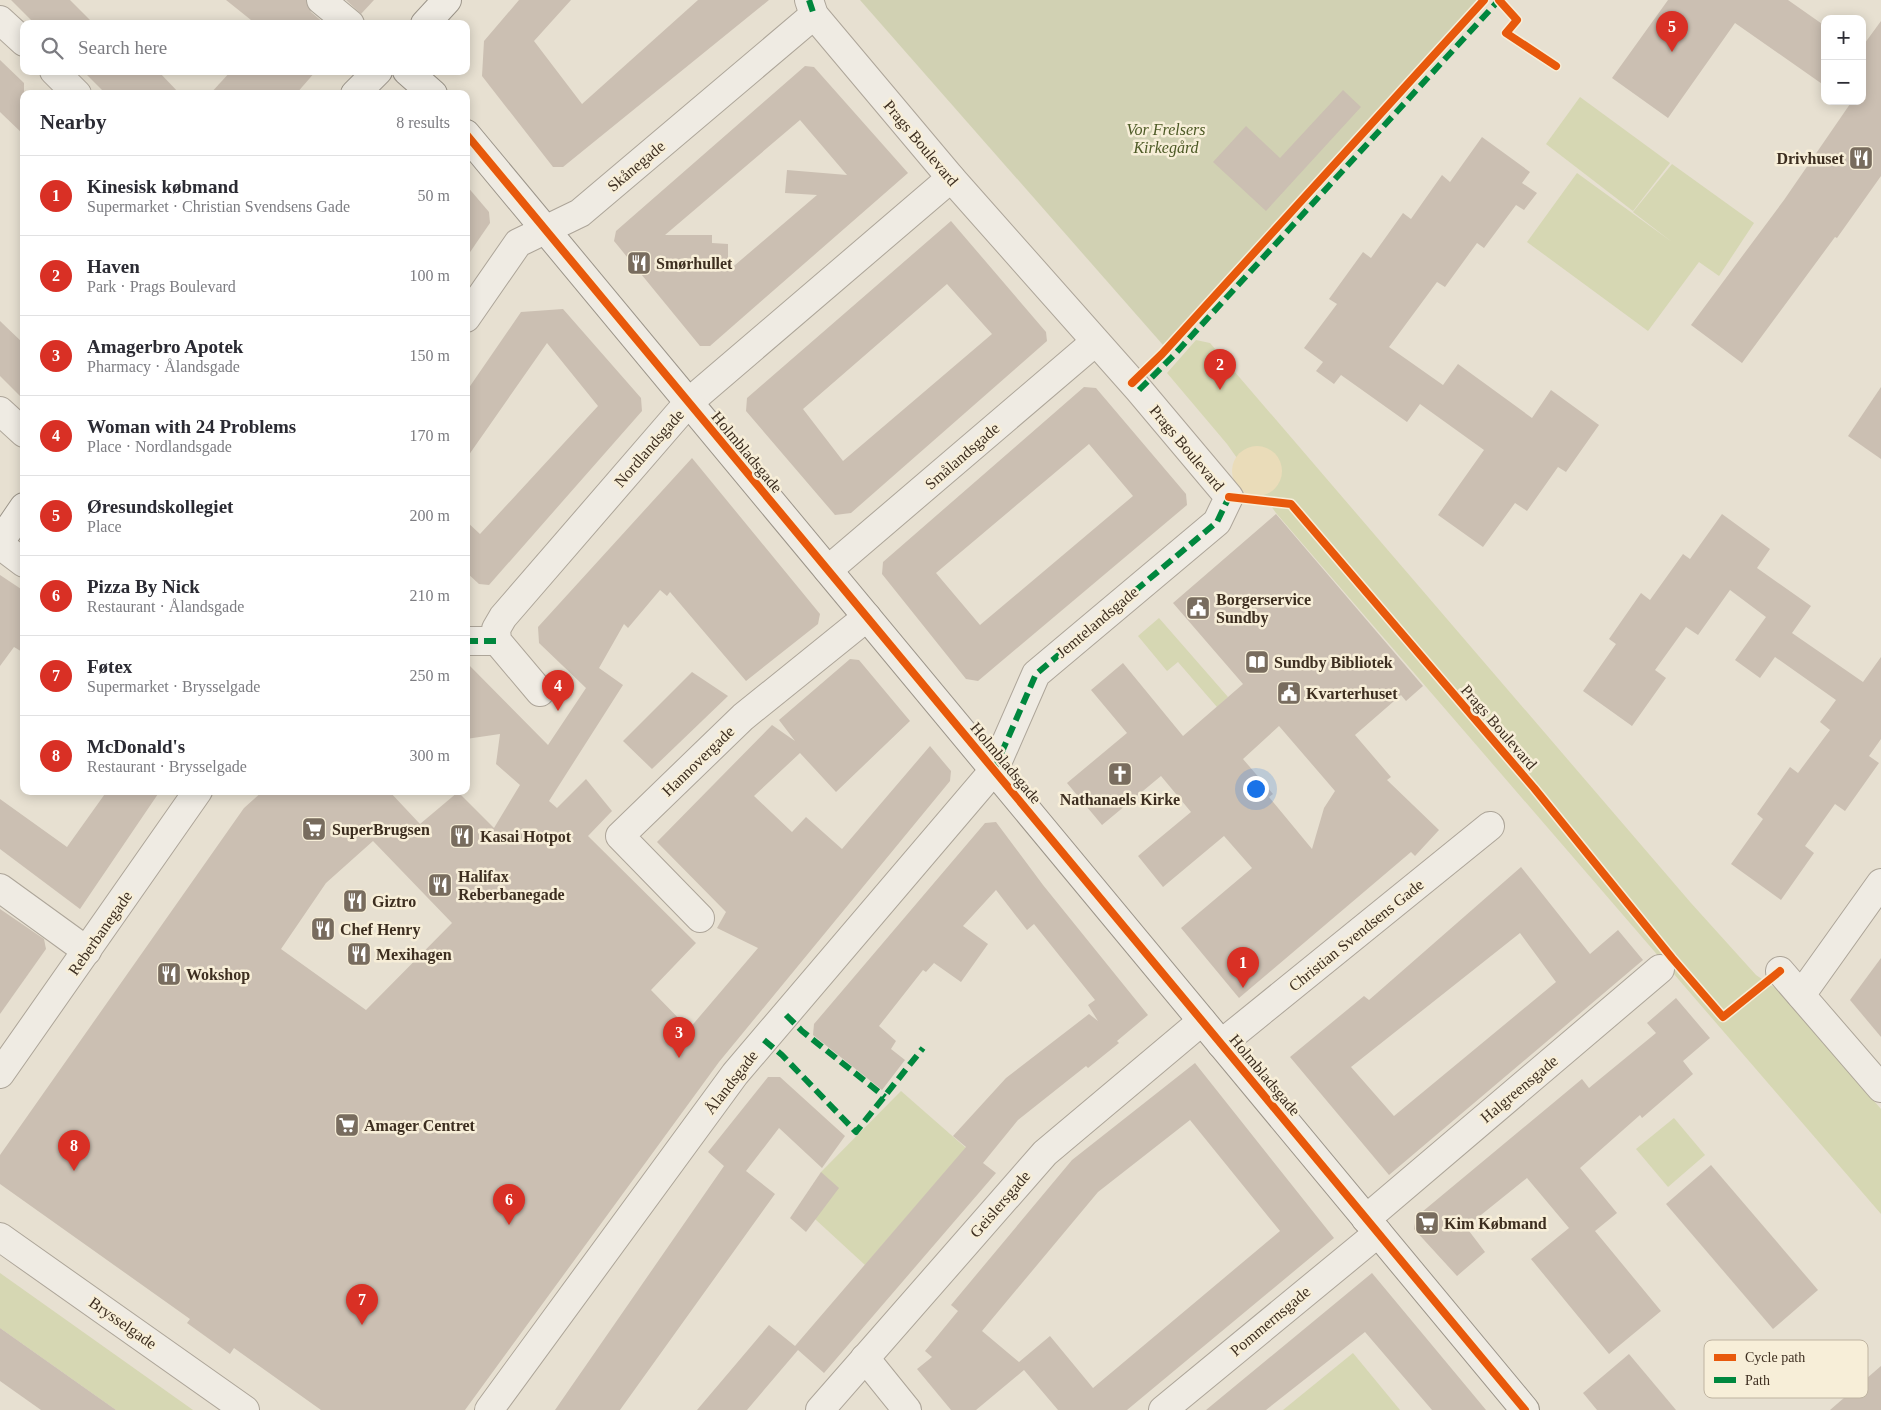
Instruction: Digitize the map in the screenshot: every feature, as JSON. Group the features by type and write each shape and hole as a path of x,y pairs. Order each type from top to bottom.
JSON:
{"street":[{"path":"321,0 345,20"},
{"path":"428,20 446,0"},
{"name":"Prags Boulevard","path":"811,8 951,178 1229,497"},
{"name":"Skånegade","path":"470,312 518,243 580,213 811,8"},
{"path":"0,20 20,38"},
{"path":"58,75 73,90"},
{"path":"359,90 374,75"},
{"path":"412,75 428,90"},
{"name":"Holmbladsgade","path":"470,139 1525,1410"},
{"name":"Nordlandsgade","path":"496,641 496,629 504,617 688,403 951,178"},
{"name":"Smålandsgade","path":"828,570 1095,342"},
{"path":"0,411 20,429"},
{"name":"Jemtelandsgade","path":"994,770 1036,674 1217,522 1229,497"},
{"path":"20,513 0,543 20,560"},
{"name":"Hannovergade","path":"700,918 620,836 744,717 867,616"},
{"path":"470,641 496,641 540,692"},
{"name":"Ålandsgade","path":"490,1410 735,1074 994,770"},
{"name":"Reberbanegade","path":"0,1074 195,795"},
{"name":"Christian Svendsens Gade","path":"1221,1044 1490,826"},
{"path":"1801,995 1881,883"},
{"path":"0,888 87,951"},
{"name":"Halgreensgade","path":"1372,1226 1660,969"},
{"path":"1780,971 1881,1088"},
{"name":"Geislersgade","path":"820,1410 1045,1153 1202,1020"},
{"name":"Pommernsgade","path":"1163,1410 1372,1226"},
{"name":"Brysselgade","path":"0,1237 245,1410"},
{"path":"864,1358 907,1410"}],"green space":[{"name":"Vor Frelsers Kirkegård","path":"860,0 1480,0 1479,6 1163,345"},
{"path":"1580,97 1670,163 1633,211 1546,144"},
{"path":"1672,164 1754,223 1719,276 1699,262 1648,331 1527,242 1577,173 1672,242 1633,212"},
{"path":"1196,340 1210,343 1691,903 1756,975 1778,990 1881,1109 1881,1214 1276,513 1227,444 1167,373"},
{"path":"1159,618 1228,697 1217,707 1178,662 1167,671 1138,636"},
{"path":"901,1091 966,1148 865,1265 815,1219 821,1172"},
{"path":"1674,1118 1705,1155 1668,1187 1636,1149"},
{"path":"0,1273 193,1410 116,1410 0,1328"},
{"path":"1353,1353 1400,1410 1283,1410"}],"sand":[{"path":"1252,446 1262,446 1275,453 1282,466 1282,476 1275,489 1262,496 1252,496 1243,492 1236,485 1232,476 1232,466 1236,457 1243,450"}],"building":[{"path":"11,0 70,0 90,20 31,20"},
{"path":"226,0 306,0 311,12 320,20 251,20"},
{"path":"346,0 374,0 361,14"},
{"path":"519,0 571,0 534,41 582,104 698,0 769,0 563,167 553,167 482,76 484,41"},
{"path":"1668,0 1788,0 1821,23 1821,83 1735,23 1668,118 1612,78"},
{"path":"1881,21 1881,176 1837,238 1835,237 1742,363 1691,325 1784,200 1849,105 1866,105 1866,42"},
{"path":"0,60 24,83 24,90 20,90 20,131 0,112"},
{"path":"805,66 814,67 908,173 710,346 700,346 614,241 616,231","holes":["800,120 847,175 787,170 785,193 817,195 728,271 728,244 712,243 712,235 665,235"]},
{"path":"87,75 162,75 176,90 102,90"},
{"path":"227,75 313,75 299,90 214,90"},
{"path":"1343,90 1361,107 1266,211 1213,162 1246,126 1280,158"},
{"path":"1482,137 1530,172 1522,183 1537,193 1524,210 1516,205 1484,248 1477,243 1445,287 1437,282 1389,347 1443,385 1458,364 1532,418 1551,390 1599,425 1566,472 1558,467 1527,511 1515,503 1483,547 1438,515 1484,450 1420,404 1407,422 1341,375 1334,384 1316,371 1323,362 1304,348 1337,304 1329,299 1363,252 1371,258 1403,213 1411,219 1442,175 1450,182"},
{"path":"470,190 489,212 490,223 470,252"},
{"path":"951,221 1046,332 1047,341 851,513 835,515 746,411 747,398","holes":["947,284 992,334 843,461 803,409"]},
{"path":"563,309 641,398 642,411 489,585 479,584 470,576 470,525 480,534 598,406 547,343 470,453 470,386 521,312"},
{"path":"0,321 20,340 20,396 0,376"},
{"path":"1084,387 1096,388 1186,494 1187,505 978,681 966,679 882,574 883,562","holes":["1089,444 1133,496 980,625 936,573"]},
{"path":"1881,387 1881,459 1848,436"},
{"name":"Amager Centret","path":"692,458 820,614 818,624 746,681 670,592 667,596 660,590 628,628 624,624 599,668 623,685 549,801 557,808 586,779 612,811 588,836 696,943 651,990 689,1029 758,948 717,928 726,912 657,842 772,725 795,741 779,720 850,659 859,660 910,721 836,792 800,753 754,796 792,832 806,817 842,849 930,746 951,771 950,781 719,1062 465,1410 321,1410 234,1348 230,1354 187,1323 190,1319 0,1184 0,1155 244,808 259,795 393,795 420,824 454,795 461,795 494,828 520,785 496,764 500,734 470,738 470,666 548,745 586,688 539,643 538,627","holes":["373,841 452,923 366,1010 281,949 326,883"]},
{"path":"1276,514 1423,686 1406,701 1401,695 1355,735 1391,777 1387,780 1439,830 1415,856 1411,852 1239,998 1181,928 1252,868 1224,836 1163,887 1138,856 1191,812 1161,776 1102,825 1067,783 1127,733 1091,690 1123,663 1183,736 1243,684 1173,603","holes":["1279,726 1335,791 1324,808 1312,849 1269,797 1273,794 1243,759"]},
{"path":"1722,514 1770,549 1757,568 1811,606 1792,633 1863,682 1881,657 1881,739 1869,756 1879,763 1845,811 1835,804 1805,846 1814,853 1781,900 1731,864 1763,819 1757,814 1790,767 1798,773 1830,730 1820,722 1836,700 1775,657 1760,678 1735,660 1766,617 1730,590 1698,635 1686,627 1655,670 1666,678 1632,726 1583,691 1616,644 1609,639 1641,593 1650,600 1683,554 1690,559"},
{"path":"0,575 20,588 20,651 14,647 0,666"},
{"path":"692,672 728,696 652,769 623,741"},
{"path":"104,795 157,795 80,909 0,849 0,799 67,847"},
{"path":"996,822 1043,885 1148,1015 1117,1041 1119,1043 1088,1068 1086,1066 1018,1120 983,1163 996,1173 824,1373 798,1350 747,1410 697,1410 769,1325 795,1346 966,1147 953,1136 1006,1078 1089,1014 1098,1021 1088,1005 1095,1000 1034,924 1027,930 996,890 963,926 988,944 961,982 934,963 926,972 923,970 879,1026 896,1041 891,1049 905,1060 882,1090 813,1035 814,1024 985,823"},
{"path":"1521,867 1590,954 1618,930 1643,960 1389,1175 1290,1057 1364,996 1369,1000","holes":["1520,933 1556,982 1394,1116 1351,1067"]},
{"path":"0,909 44,939 46,949 0,1014"},
{"path":"1881,958 1881,1037 1850,1000"},
{"path":"1676,998 1710,1038 1683,1061 1693,1074 1642,1118 1640,1115 1580,1168 1617,1213 1595,1231 1661,1311 1609,1354 1531,1259 1569,1228 1527,1178 1466,1227 1485,1252 1457,1276 1414,1229 1416,1217 1582,1079 1589,1088 1656,1033 1647,1023"},
{"path":"1195,1063 1334,1238 1127,1410 1058,1410 1024,1370 976,1410 951,1410 917,1369 932,1357 925,1351 958,1311 951,1305 1072,1160","holes":["1190,1120 1280,1231 1093,1388 1050,1336 1019,1362 982,1331 1098,1192"]},
{"path":"768,1077 780,1077 845,1136 822,1168 779,1128 746,1171 775,1194 620,1410 555,1410 724,1166 708,1152"},
{"path":"1711,1165 1818,1290 1773,1329 1666,1204"},
{"path":"821,1172 839,1188 806,1232 790,1218"},
{"path":"1372,1273 1486,1410 1432,1410 1365,1332 1266,1410 1206,1410"},
{"path":"0,1328 116,1410 41,1410 0,1381"},
{"path":"1629,1354 1676,1410 1597,1410 1583,1393"},
{"path":"1881,1366 1881,1410 1830,1410 1844,1398 1868,1398 1868,1377"}],"marked path":[{"path":"809,0 814,15"},
{"path":"1139,390 1174,355 1499,0"},
{"path":"994,770 1036,674 1217,522 1229,497"},
{"path":"470,641 497,641"},
{"path":"786,1015 802,1031 885,1097"},
{"path":"764,1040 782,1055 856,1132 923,1048"}],"cycle path":[{"path":"1132,383 1162,354 1484,0"},
{"path":"1499,0 1517,20 1506,33 1556,66"},
{"path":"470,139 1525,1410"},
{"path":"1229,497 1291,504 1534,788 1672,958 1723,1017 1780,971"}],"place":[{"name":"Øresundskollegiet","path":"1672,52"},
{"name":"Drivhuset","path":"1861,158"},
{"name":"Smørhullet","path":"639,263"},
{"name":"Haven","path":"1220,390"},
{"name":"Borgerservice Sundby","path":"1198,608"},
{"name":"Sundby Bibliotek","path":"1257,662"},
{"name":"Kvarterhuset","path":"1289,693"},
{"name":"Woman with 24 Problems","path":"558,711"},
{"name":"Nathanaels Kirke","path":"1120,774"},
{"name":"SuperBrugsen","path":"314,829"},
{"name":"Kasai Hotpot","path":"462,836"},
{"name":"Halifax Reberbanegade","path":"440,885"},
{"name":"Giztro","path":"355,901"},
{"name":"Chef Henry","path":"323,929"},
{"name":"Mexihagen","path":"359,954"},
{"name":"Wokshop","path":"169,974"},
{"name":"Kinesisk købmand","path":"1243,988"},
{"name":"Amagerbro Apotek","path":"679,1058"},
{"name":"Amager Centret","path":"347,1125"},
{"name":"McDonald's","path":"74,1171"},
{"name":"Kim Købmand","path":"1427,1223"},
{"name":"Pizza By Nick","path":"509,1225"},
{"name":"Føtex","path":"362,1325"}]}
